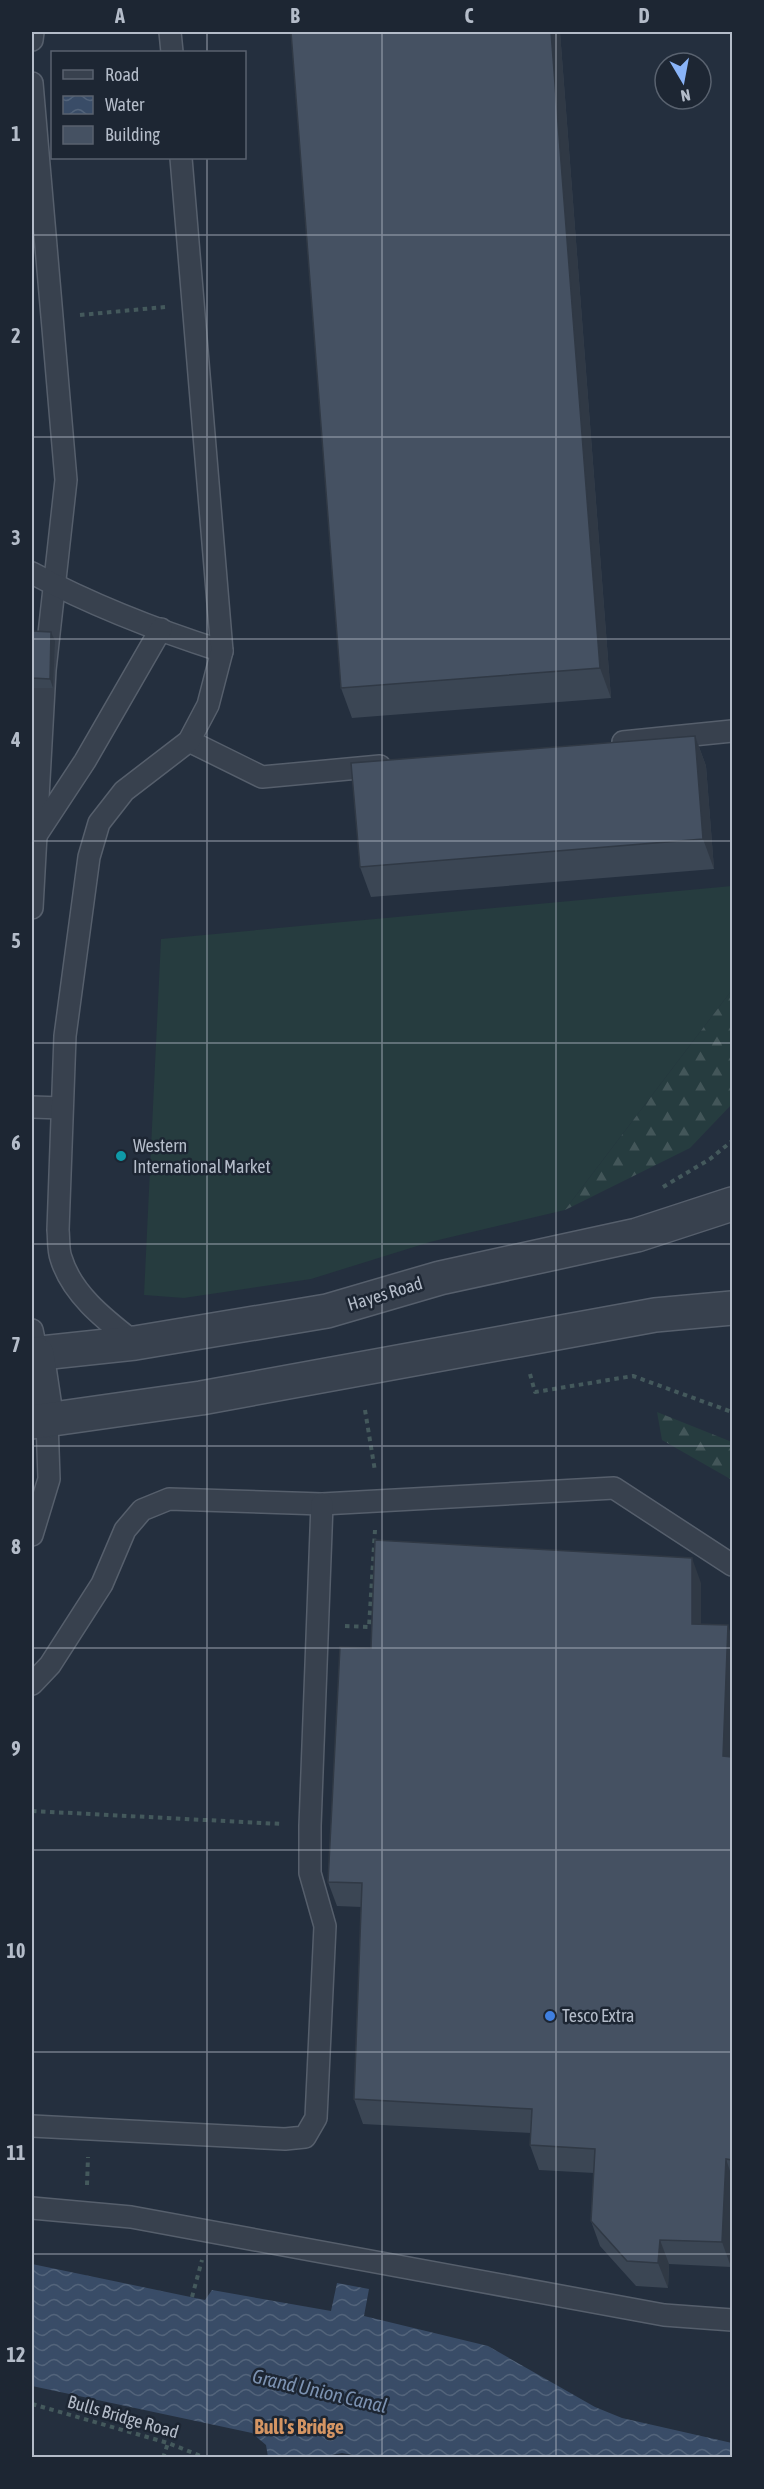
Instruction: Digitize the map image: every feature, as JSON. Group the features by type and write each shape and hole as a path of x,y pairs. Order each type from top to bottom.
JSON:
{"street":[{"name":"Hayes Road","path":"33,1346 135,1343 327,1311 440,1278 637,1235 732,1204"},
{"path":"33,1346 39,1421 201,1398 655,1315 732,1308"}],"lane":[{"path":"32,40 33,32"},
{"path":"170,32 172,51"},
{"path":"32,83 66,480 45,670 32,908"},
{"path":"135,1343 102,1317 74,1284 60,1258 58,1230 62,1108 65,1036 78,923 89,856 99,823 124,791 189,741 208,705 222,651 180,159"},
{"path":"32,573 54,585 222,651"},
{"path":"37,835 85,761 161,628"},
{"path":"603,744 732,731"},
{"path":"189,741 262,777 404,763"},
{"path":"32,1107 62,1108"},
{"path":"32,1535 49,1479 39,1421"},
{"path":"32,1684 50,1665 96,1593 125,1530 142,1510 169,1499 322,1504 614,1488 732,1565"},
{"path":"32,2126 285,2139 305,2137 316,2118 326,1926 310,1873 310,1826 322,1504"},
{"path":"32,2208 131,2217 475,2278 664,2315 732,2319"}],"path":[{"path":"52,317 193,305"},
{"path":"532,1381 535,1392 633,1376 732,1412"},
{"path":"319,1626 369,1627 377,1501 365,1410"},
{"path":"32,1811 310,1826"},
{"name":"Bulls Bridge Road","path":"32,2404 168,2443 206,2457"},
{"path":"163,2457 168,2443"}],"green space":[{"path":"732,886 732,990 565,1210 430,1242 311,1279 184,1298 144,1295 161,939"},
{"path":"732,990 732,1104 690,1148 565,1210"},
{"path":"657,1412 732,1442 732,1480 662,1440"}],"water":[{"name":"Grand Union Canal","path":"32,2264 205,2300 212,2290 331,2311 337,2283 369,2289 364,2316 488,2346 595,2407 622,2418 732,2443 732,2457 369,2458 342,2453 321,2457 268,2457 266,2445 252,2433 32,2386"}],"building":[{"path":"291,32 551,32 600,668 341,688"},
{"path":"32,631 51,632 50,679 32,678"},
{"path":"695,736 703,839 360,867 351,763"},
{"name":"Tesco Extra","path":"375,1540 692,1558 692,1624 728,1625 723,1756 732,1757 732,2160 726,2159 722,2242 660,2240 658,2263 627,2261 591,2221 595,2149 530,2145 532,2109 354,2099 362,1883 328,1882 340,1647 371,1648"}],"place":[{"name":"Western International Market","path":"121,1156"},
{"name":"Tesco Extra","path":"550,2016"}],"district":[{"name":"Bull's Bridge","path":"299,2427"}]}
